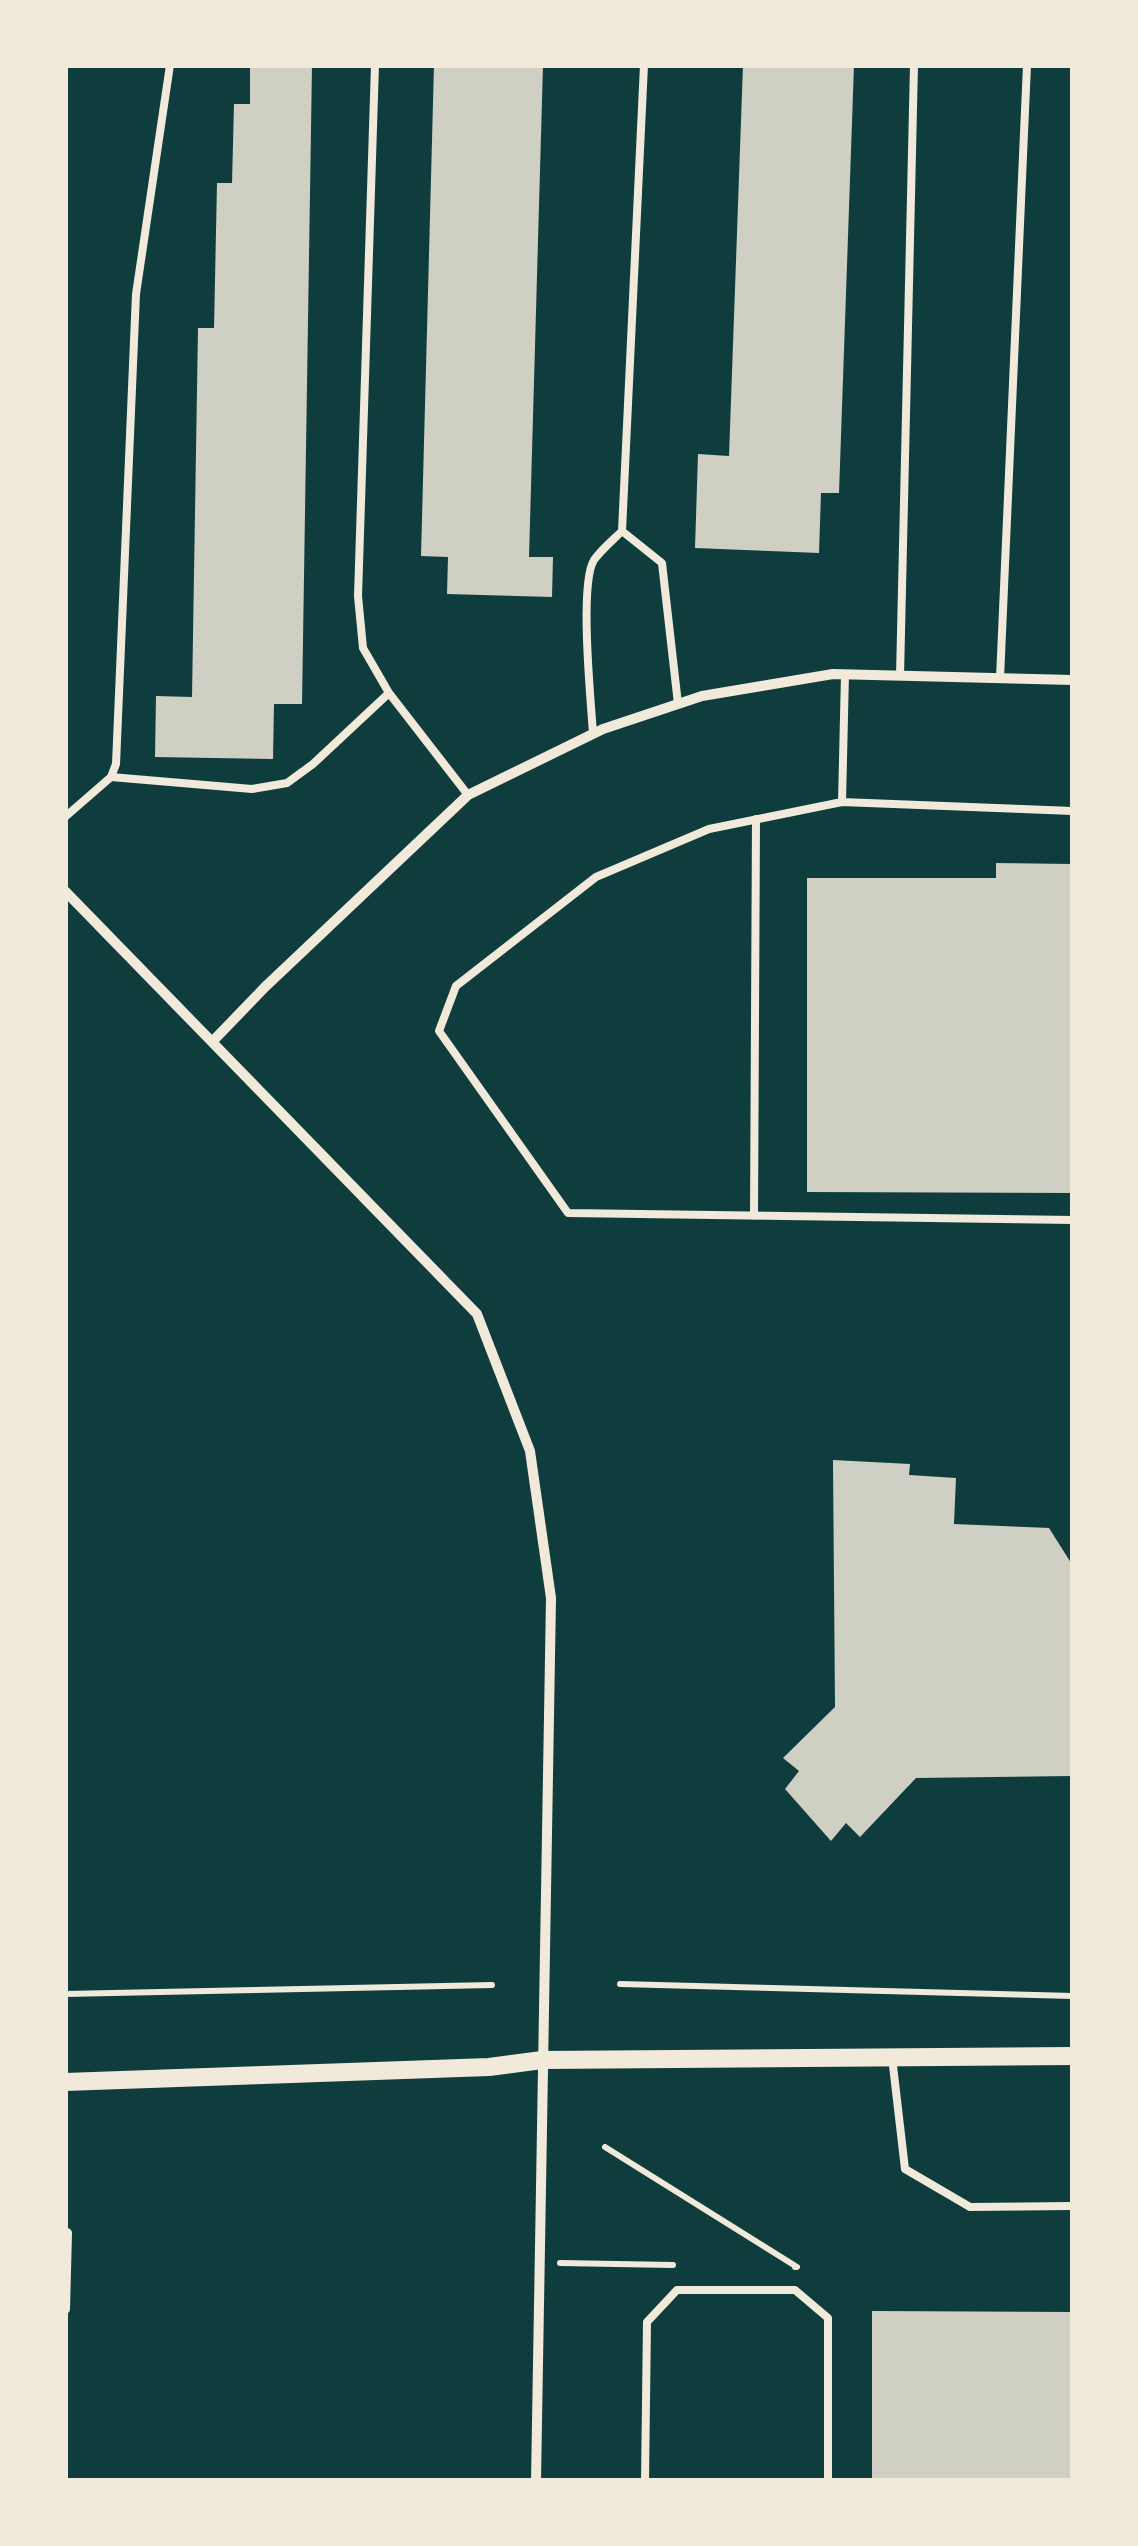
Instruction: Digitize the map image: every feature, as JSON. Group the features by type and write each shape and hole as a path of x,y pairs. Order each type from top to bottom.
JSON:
{"street":[{"path":"212,1042 468,795 594,734 702,696 833,674 1073,680"},
{"path":"65,891 477,1314 530,1451 552,1598 536,2481"},
{"path":"65,2082 488,2067 542,2060 1073,2056"},
{"path":"65,2309 67,2233"}],"lane":[{"path":"65,817 111,777 116,764 136,294 170,65"},
{"path":"375,65 358,596 363,648 389,693 468,795"},
{"path":"594,734 588,598 592,562 622,531 644,65"},
{"path":"900,676 914,65"},
{"path":"1000,678 1027,65"},
{"path":"622,531 662,563 678,704"},
{"path":"842,802 845,674"},
{"path":"111,777 252,789 287,783 389,693"},
{"path":"1073,811 842,802 709,829 596,877 456,986 439,1031 568,1213 1073,1220"},
{"path":"754,1216 756,820"},
{"path":"892,2057 905,2169 970,2208 1073,2206"},
{"path":"646,2481 647,2322 677,2290 795,2290 828,2318 828,2481"}],"path":[{"path":"65,1994 492,1984"},
{"path":"620,1984 1073,1996"},
{"path":"605,2147 797,2266 778,2267"},
{"path":"539,2262 679,2266"}],"building":[{"path":"250,65 312,65 302,704 274,704 273,759 155,757 156,696 192,697 198,328 214,328 217,183 232,183 234,104 250,104"},
{"path":"434,65 543,65 529,557 553,557 552,597 447,594 448,557 421,556"},
{"path":"743,65 854,65 839,493 821,493 819,553 695,548 698,454 729,456"},
{"path":"996,863 1073,864 1073,1193 807,1192 807,878 996,878"},
{"path":"833,1460 910,1464 909,1475 956,1478 954,1524 1049,1528 1073,1566 1073,1776 916,1778 860,1837 846,1823 831,1841 785,1789 799,1771 783,1758 835,1707"},
{"path":"872,2311 1073,2312 1073,2481 872,2481"}]}
